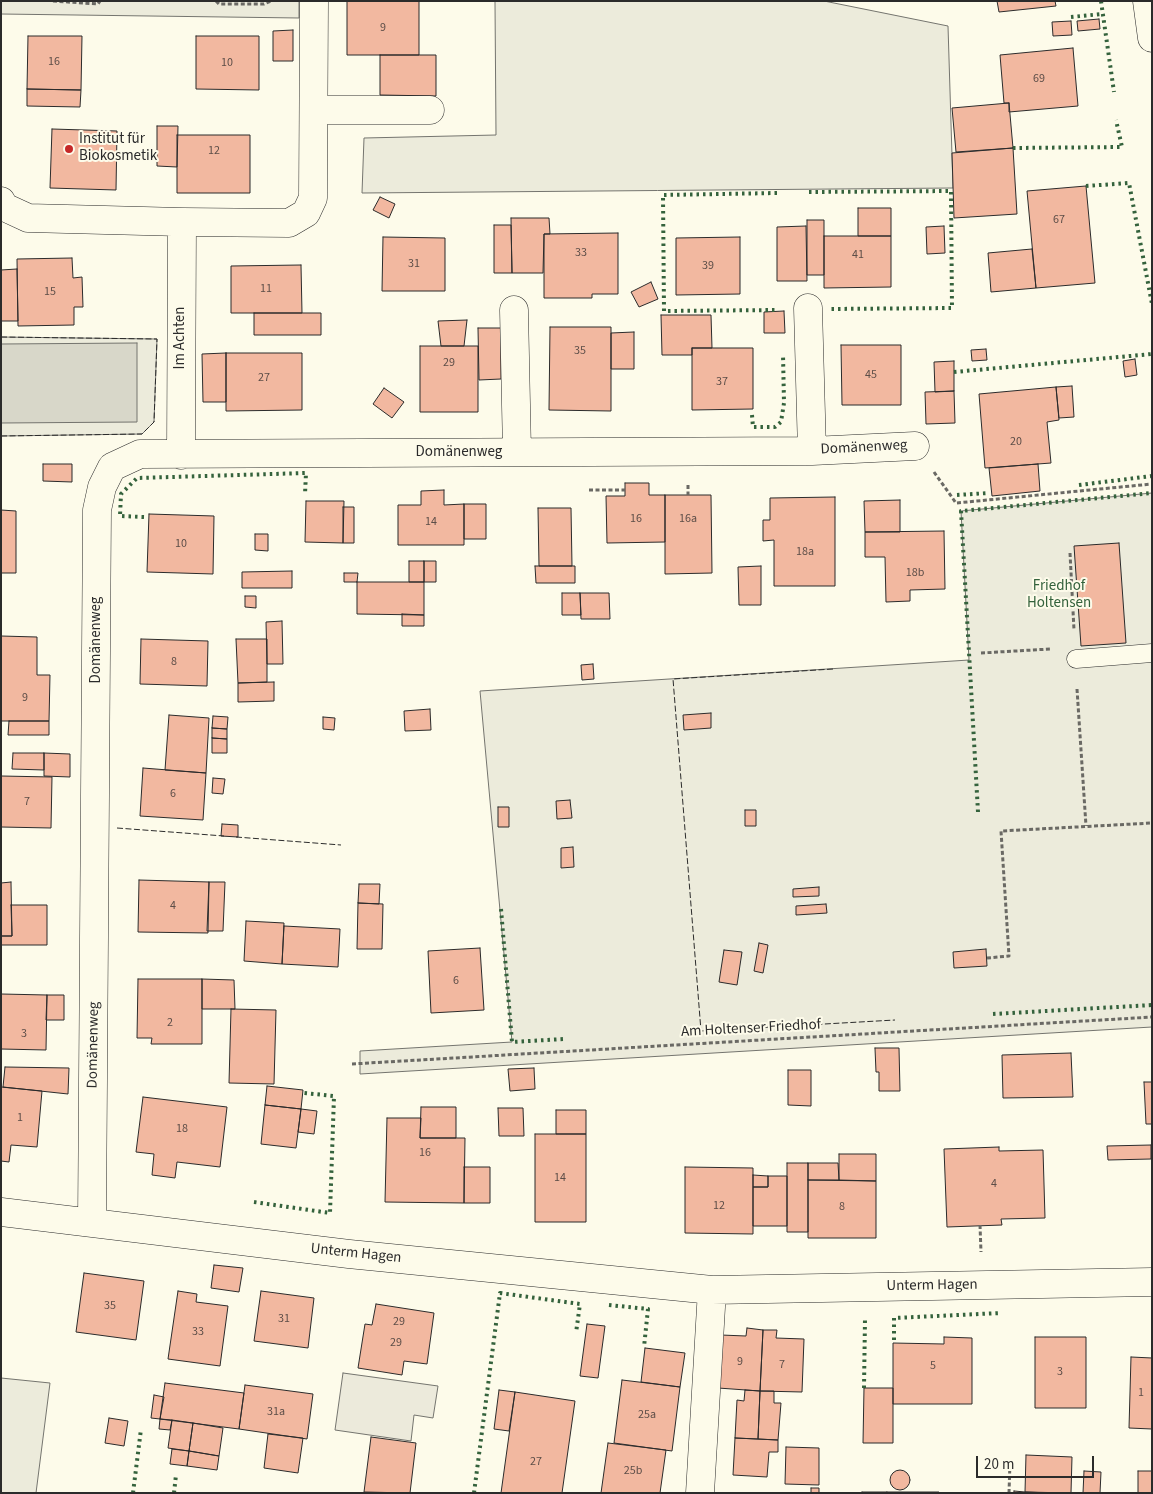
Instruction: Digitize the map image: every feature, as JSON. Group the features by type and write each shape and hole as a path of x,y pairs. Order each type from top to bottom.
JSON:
{"street":[{"path":"1,201 4,207 28,218 289,223 306,213 313,198 314,1"},
{"path":"1147,1 1152,38"},
{"path":"314,110 430,110"},
{"name":"Im Achten","path":"181,454 182,222"},
{"name":"Domänenweg","path":"808,308 812,451"},
{"name":"Domänenweg","path":"514,310 516,452"},
{"name":"Domänenweg","path":"92,1222 97,510 102,488 112,467 140,454 812,451 915,446"},
{"name":"Unterm Hagen","path":"1,1212 349,1254 712,1290 1152,1282"},
{"path":"700,1493 712,1290"}],"lane":[{"path":"1076,659 1152,653"}],"path":[{"path":"53,1 98,4 100,1"},
{"path":"216,1 219,4 264,4 271,1"},
{"path":"915,446 956,503 1152,484"},
{"path":"688,485 688,495"},
{"path":"589,490 625,490"},
{"path":"981,653 1056,648"},
{"path":"987,958 1009,956 1001,831 1152,823"},
{"name":"Am Holtenser Friedhof","path":"352,1064 1152,1017"},
{"path":"1009,1493 1010,1462"}],"green space":[{"path":"1,1 299,1 299,18 1,14"},
{"path":"495,1 824,1 948,26 953,188 362,193 364,138 496,135"},
{"path":"1,337 157,339 154,422 142,434 1,436"},
{"name":"Friedhof Holtensen","path":"1152,493 1152,1027 360,1074 360,1051 512,1042 480,691 969,660 961,511"},
{"path":"1,1378 50,1383 36,1493 1,1493"}],"shaded area":[{"path":"137,343 137,422 1,423 1,344"},
{"path":"343,1373 438,1386 433,1418 414,1415 411,1441 335,1430"}],"building":[{"path":"347,1 419,1 419,55 347,55"},
{"path":"997,1 1055,1 1056,6 999,12"},
{"path":"1099,19 1100,29 1078,31 1077,21"},
{"path":"1071,21 1072,35 1053,36 1052,22"},
{"path":"293,30 293,61 273,61 273,31"},
{"path":"28,36 82,36 81,90 27,89"},
{"path":"196,36 259,36 259,90 196,89"},
{"path":"1073,48 1078,106 1009,112 1009,103 1004,103 1000,55"},
{"path":"380,55 436,55 436,96 380,95"},
{"path":"27,89 81,90 80,107 27,106"},
{"path":"1009,103 1013,148 956,152 952,108"},
{"path":"157,126 178,126 177,167 157,166"},
{"path":"52,129 117,131 116,190 50,188"},
{"path":"177,135 250,135 250,193 177,193"},
{"path":"1013,148 1017,214 954,218 952,153"},
{"path":"1086,186 1095,283 1036,288 1027,191"},
{"path":"380,197 395,204 389,218 373,210"},
{"path":"858,208 891,208 891,236 858,236"},
{"path":"511,218 549,218 550,234 544,234 543,273 512,273"},
{"path":"807,220 824,220 824,275 807,275"},
{"path":"494,225 511,225 512,273 494,273"},
{"path":"806,226 807,281 777,281 777,227"},
{"path":"944,226 945,253 927,254 926,227"},
{"path":"618,233 618,294 592,294 592,298 544,298 544,234"},
{"path":"824,236 891,236 891,287 824,288"},
{"path":"383,237 445,238 445,291 382,291"},
{"path":"740,237 740,294 676,295 676,238"},
{"path":"1032,249 1036,288 991,292 988,253"},
{"path":"72,258 73,278 82,277 83,307 74,307 74,325 18,326 17,259"},
{"path":"301,265 302,313 231,313 231,266"},
{"path":"17,269 18,321 1,321 1,270"},
{"path":"651,282 658,299 639,307 631,292"},
{"path":"784,311 785,333 764,333 764,312"},
{"path":"254,313 321,313 321,335 254,335"},
{"path":"661,315 711,315 712,348 692,348 692,355 662,355"},
{"path":"467,320 464,346 441,346 438,321"},
{"path":"550,327 611,327 611,411 549,410"},
{"path":"478,328 501,328 501,379 479,380"},
{"path":"634,332 634,369 611,369 611,333"},
{"path":"841,345 901,345 901,405 842,405"},
{"path":"420,346 478,346 478,412 420,412"},
{"path":"692,348 753,348 753,409 692,410"},
{"path":"986,349 987,360 972,361 971,350"},
{"path":"226,353 302,353 302,410 226,411"},
{"path":"226,353 226,402 203,402 202,354"},
{"path":"1135,359 1137,375 1125,377 1123,361"},
{"path":"954,361 954,391 935,392 934,362"},
{"path":"1072,386 1074,417 1059,418 1056,387"},
{"path":"1056,387 1059,420 1047,422 1051,463 985,468 979,394"},
{"path":"384,388 404,402 392,418 373,404"},
{"path":"954,391 955,423 926,424 925,392"},
{"path":"43,464 72,464 72,482 43,481"},
{"path":"1038,464 1040,491 992,496 989,468"},
{"path":"625,483 649,483 649,495 665,495 665,542 607,543 606,496 625,496"},
{"path":"444,490 444,505 464,504 464,545 398,545 398,505 421,505 421,491"},
{"path":"665,495 711,495 712,573 665,574"},
{"path":"835,497 835,586 774,586 774,540 763,541 763,520 770,520 770,498"},
{"path":"900,500 900,532 865,532 864,501"},
{"path":"306,501 344,501 343,543 305,542"},
{"path":"464,504 486,504 486,539 464,539"},
{"path":"343,507 354,507 354,543 343,543"},
{"path":"538,508 571,508 572,566 539,566"},
{"path":"1,510 16,511 16,573 1,573"},
{"path":"149,514 214,516 213,574 147,572"},
{"path":"944,531 945,589 910,590 910,601 886,602 885,557 865,557 865,532"},
{"path":"255,534 268,534 268,551 255,550"},
{"path":"1119,543 1126,643 1081,646 1074,546"},
{"path":"409,561 424,561 424,582 409,582"},
{"path":"424,561 436,561 436,582 424,582"},
{"path":"535,566 575,566 575,583 536,583"},
{"path":"761,566 761,605 739,605 738,567"},
{"path":"292,571 292,588 242,588 242,572"},
{"path":"344,573 358,573 357,582 344,582"},
{"path":"357,582 424,582 424,615 357,614"},
{"path":"562,593 580,593 581,615 562,615"},
{"path":"580,593 609,593 610,619 581,619"},
{"path":"245,596 256,596 256,608 245,607"},
{"path":"402,614 424,615 424,626 402,626"},
{"path":"282,621 283,664 267,664 266,622"},
{"path":"1,636 37,637 37,675 50,675 49,721 1,721"},
{"path":"141,639 208,641 207,686 140,684"},
{"path":"236,639 267,639 267,682 238,683"},
{"path":"593,664 594,679 582,680 581,665"},
{"path":"274,682 274,701 238,702 238,683"},
{"path":"430,709 431,730 405,731 404,711"},
{"path":"711,713 711,728 684,730 683,715"},
{"path":"169,715 209,718 206,773 165,770"},
{"path":"213,716 228,717 227,729 212,728"},
{"path":"323,717 335,718 334,730 323,729"},
{"path":"9,721 49,721 49,735 8,735"},
{"path":"212,728 227,729 227,739 212,738"},
{"path":"212,738 227,739 227,753 212,753"},
{"path":"13,753 44,753 44,770 12,769"},
{"path":"44,753 70,754 70,777 44,776"},
{"path":"143,768 206,773 203,820 140,816"},
{"path":"1,776 52,777 51,828 1,827"},
{"path":"213,778 225,779 223,794 212,793"},
{"path":"570,800 572,818 557,819 556,801"},
{"path":"498,807 509,807 509,827 498,827"},
{"path":"745,810 756,810 756,826 745,826"},
{"path":"222,824 238,825 238,837 221,836"},
{"path":"573,847 574,867 561,868 561,848"},
{"path":"139,880 209,882 208,933 138,932"},
{"path":"11,882 12,936 1,936 1,883"},
{"path":"209,882 225,882 223,931 207,931"},
{"path":"359,884 380,884 379,904 358,903"},
{"path":"819,887 819,896 793,897 793,889"},
{"path":"358,903 383,904 382,949 357,949"},
{"path":"826,904 827,913 796,915 796,906"},
{"path":"11,905 47,905 47,945 1,945 1,936 12,936"},
{"path":"246,921 284,923 282,964 244,961"},
{"path":"284,926 340,929 338,967 282,964"},
{"path":"759,943 768,945 763,973 754,971"},
{"path":"480,948 484,1010 431,1013 428,951"},
{"path":"986,949 987,966 954,968 953,952"},
{"path":"724,950 742,952 737,985 719,982"},
{"path":"138,979 202,979 202,1044 151,1044 152,1038 137,1038"},
{"path":"202,979 234,980 235,1009 202,1009"},
{"path":"1,994 47,995 46,1050 1,1049"},
{"path":"47,995 64,995 64,1020 46,1020"},
{"path":"231,1009 276,1010 274,1084 229,1083"},
{"path":"875,1048 899,1048 900,1091 879,1091 879,1072 876,1072"},
{"path":"1071,1053 1073,1097 1003,1098 1002,1055"},
{"path":"5,1067 69,1068 68,1094 3,1087"},
{"path":"534,1068 535,1089 510,1091 508,1069"},
{"path":"788,1070 811,1070 811,1106 788,1105"},
{"path":"1144,1082 1152,1082 1152,1124 1146,1124"},
{"path":"267,1086 303,1090 301,1109 265,1105"},
{"path":"1,1087 42,1091 37,1147 11,1145 9,1162 1,1161"},
{"path":"143,1097 227,1107 220,1167 177,1162 175,1178 152,1175 154,1154 136,1152"},
{"path":"265,1105 301,1109 296,1148 261,1144"},
{"path":"421,1107 456,1107 456,1138 420,1138"},
{"path":"498,1108 523,1108 524,1136 499,1136"},
{"path":"301,1109 317,1111 314,1134 298,1132"},
{"path":"556,1110 586,1110 586,1134 556,1134"},
{"path":"387,1118 421,1118 420,1138 465,1138 464,1203 385,1202"},
{"path":"535,1134 586,1134 586,1222 535,1222"},
{"path":"1151,1145 1151,1159 1108,1160 1107,1146"},
{"path":"999,1147 999,1151 1043,1150 1045,1218 1001,1219 1002,1225 947,1227 944,1149"},
{"path":"839,1154 876,1154 876,1181 839,1180"},
{"path":"787,1163 808,1163 808,1232 787,1232"},
{"path":"808,1163 838,1163 839,1180 808,1180"},
{"path":"464,1167 490,1167 490,1203 464,1203"},
{"path":"685,1167 753,1168 753,1234 685,1233"},
{"path":"753,1175 768,1176 768,1187 753,1187"},
{"path":"768,1176 787,1176 787,1226 753,1226 753,1187 768,1187"},
{"path":"808,1180 876,1181 876,1238 808,1238"},
{"path":"214,1265 243,1268 239,1292 211,1288"},
{"path":"84,1273 144,1281 136,1340 76,1332"},
{"path":"178,1291 197,1294 196,1302 228,1306 220,1366 168,1359"},
{"path":"261,1291 314,1298 308,1348 254,1341"},
{"path":"376,1304 434,1313 427,1364 404,1361 402,1375 358,1368 365,1324 372,1325"},
{"path":"587,1324 605,1326 598,1378 580,1376"},
{"path":"747,1328 763,1330 760,1391 718,1388 721,1335 746,1336"},
{"path":"763,1330 777,1330 776,1338 804,1339 802,1392 760,1391"},
{"path":"944,1337 972,1338 972,1404 893,1404 893,1343 944,1344"},
{"path":"1035,1337 1086,1337 1086,1408 1035,1408"},
{"path":"645,1348 685,1353 680,1387 641,1382"},
{"path":"1131,1357 1152,1358 1152,1429 1129,1428"},
{"path":"622,1380 680,1387 672,1451 614,1443"},
{"path":"165,1383 244,1393 239,1429 160,1419"},
{"path":"245,1385 313,1394 307,1439 239,1429"},
{"path":"864,1388 893,1388 893,1443 863,1443"},
{"path":"499,1390 515,1392 509,1431 494,1429"},
{"path":"745,1390 760,1391 758,1439 735,1438 737,1400 744,1401"},
{"path":"760,1391 774,1391 774,1403 781,1403 778,1440 758,1439"},
{"path":"515,1392 575,1401 562,1493 501,1493"},
{"path":"154,1395 164,1397 160,1419 151,1418"},
{"path":"109,1418 128,1421 124,1446 105,1443"},
{"path":"160,1419 172,1420 170,1430 159,1429"},
{"path":"172,1420 193,1423 189,1451 168,1448"},
{"path":"193,1423 223,1428 219,1456 189,1451"},
{"path":"268,1434 303,1438 298,1473 264,1468"},
{"path":"371,1437 416,1443 410,1493 364,1492"},
{"path":"735,1438 778,1440 778,1452 769,1452 767,1477 733,1475"},
{"path":"608,1443 666,1450 660,1493 601,1493"},
{"path":"786,1447 819,1448 819,1485 785,1484"},
{"path":"172,1449 189,1451 187,1466 170,1464"},
{"path":"189,1451 219,1456 217,1470 187,1466"},
{"path":"1026,1455 1072,1457 1071,1493 1025,1492"},
{"path":"900,1470 907,1473 910,1480 907,1487 900,1490 893,1487 890,1480 893,1473"},
{"path":"1084,1471 1101,1472 1100,1493 1083,1493"},
{"path":"1138,1471 1152,1471 1152,1493 1138,1493"},
{"path":"811,1488 819,1488 819,1493 811,1493"},
{"path":"1014,1491 1025,1492 1051,1493 1014,1493"},
{"path":"887,1492 887,1493 862,1493"},
{"path":"939,1492 939,1493 887,1493"}],"hedge":[{"path":"1101,1 1114,92"},
{"path":"1071,17 1102,14"},
{"path":"1013,148 1122,147 1116,120"},
{"path":"1086,186 1129,183 1152,304"},
{"path":"809,192 951,191 952,308 830,309"},
{"path":"777,193 663,195 664,311 778,310"},
{"path":"752,415 753,427 775,427 781,422 784,403 783,354"},
{"path":"954,372 1152,354"},
{"path":"144,517 120,516 121,494 137,478 306,473 305,494"},
{"path":"1079,485 1152,476"},
{"path":"957,495 989,493"},
{"path":"978,812 961,511 1152,493"},
{"path":"501,909 512,1042 564,1039"},
{"path":"993,1014 1152,1005"},
{"path":"254,1202 330,1213 334,1096 304,1093"},
{"path":"474,1493 500,1293 580,1304 576,1333"},
{"path":"609,1305 648,1309 644,1347"},
{"path":"894,1340 894,1318 1001,1313"},
{"path":"864,1388 865,1319"},
{"path":"133,1493 141,1429"},
{"path":"174,1493 176,1475"}],"fence":[{"path":"1,337 157,339 154,422 142,434 1,436"},
{"path":"833,669 673,679 701,1031 895,1020"},
{"path":"117,828 224,836"},
{"path":"236,837 341,845"}],"place":[{"name":"Institut für Biokosmetik","path":"69,149"}]}
